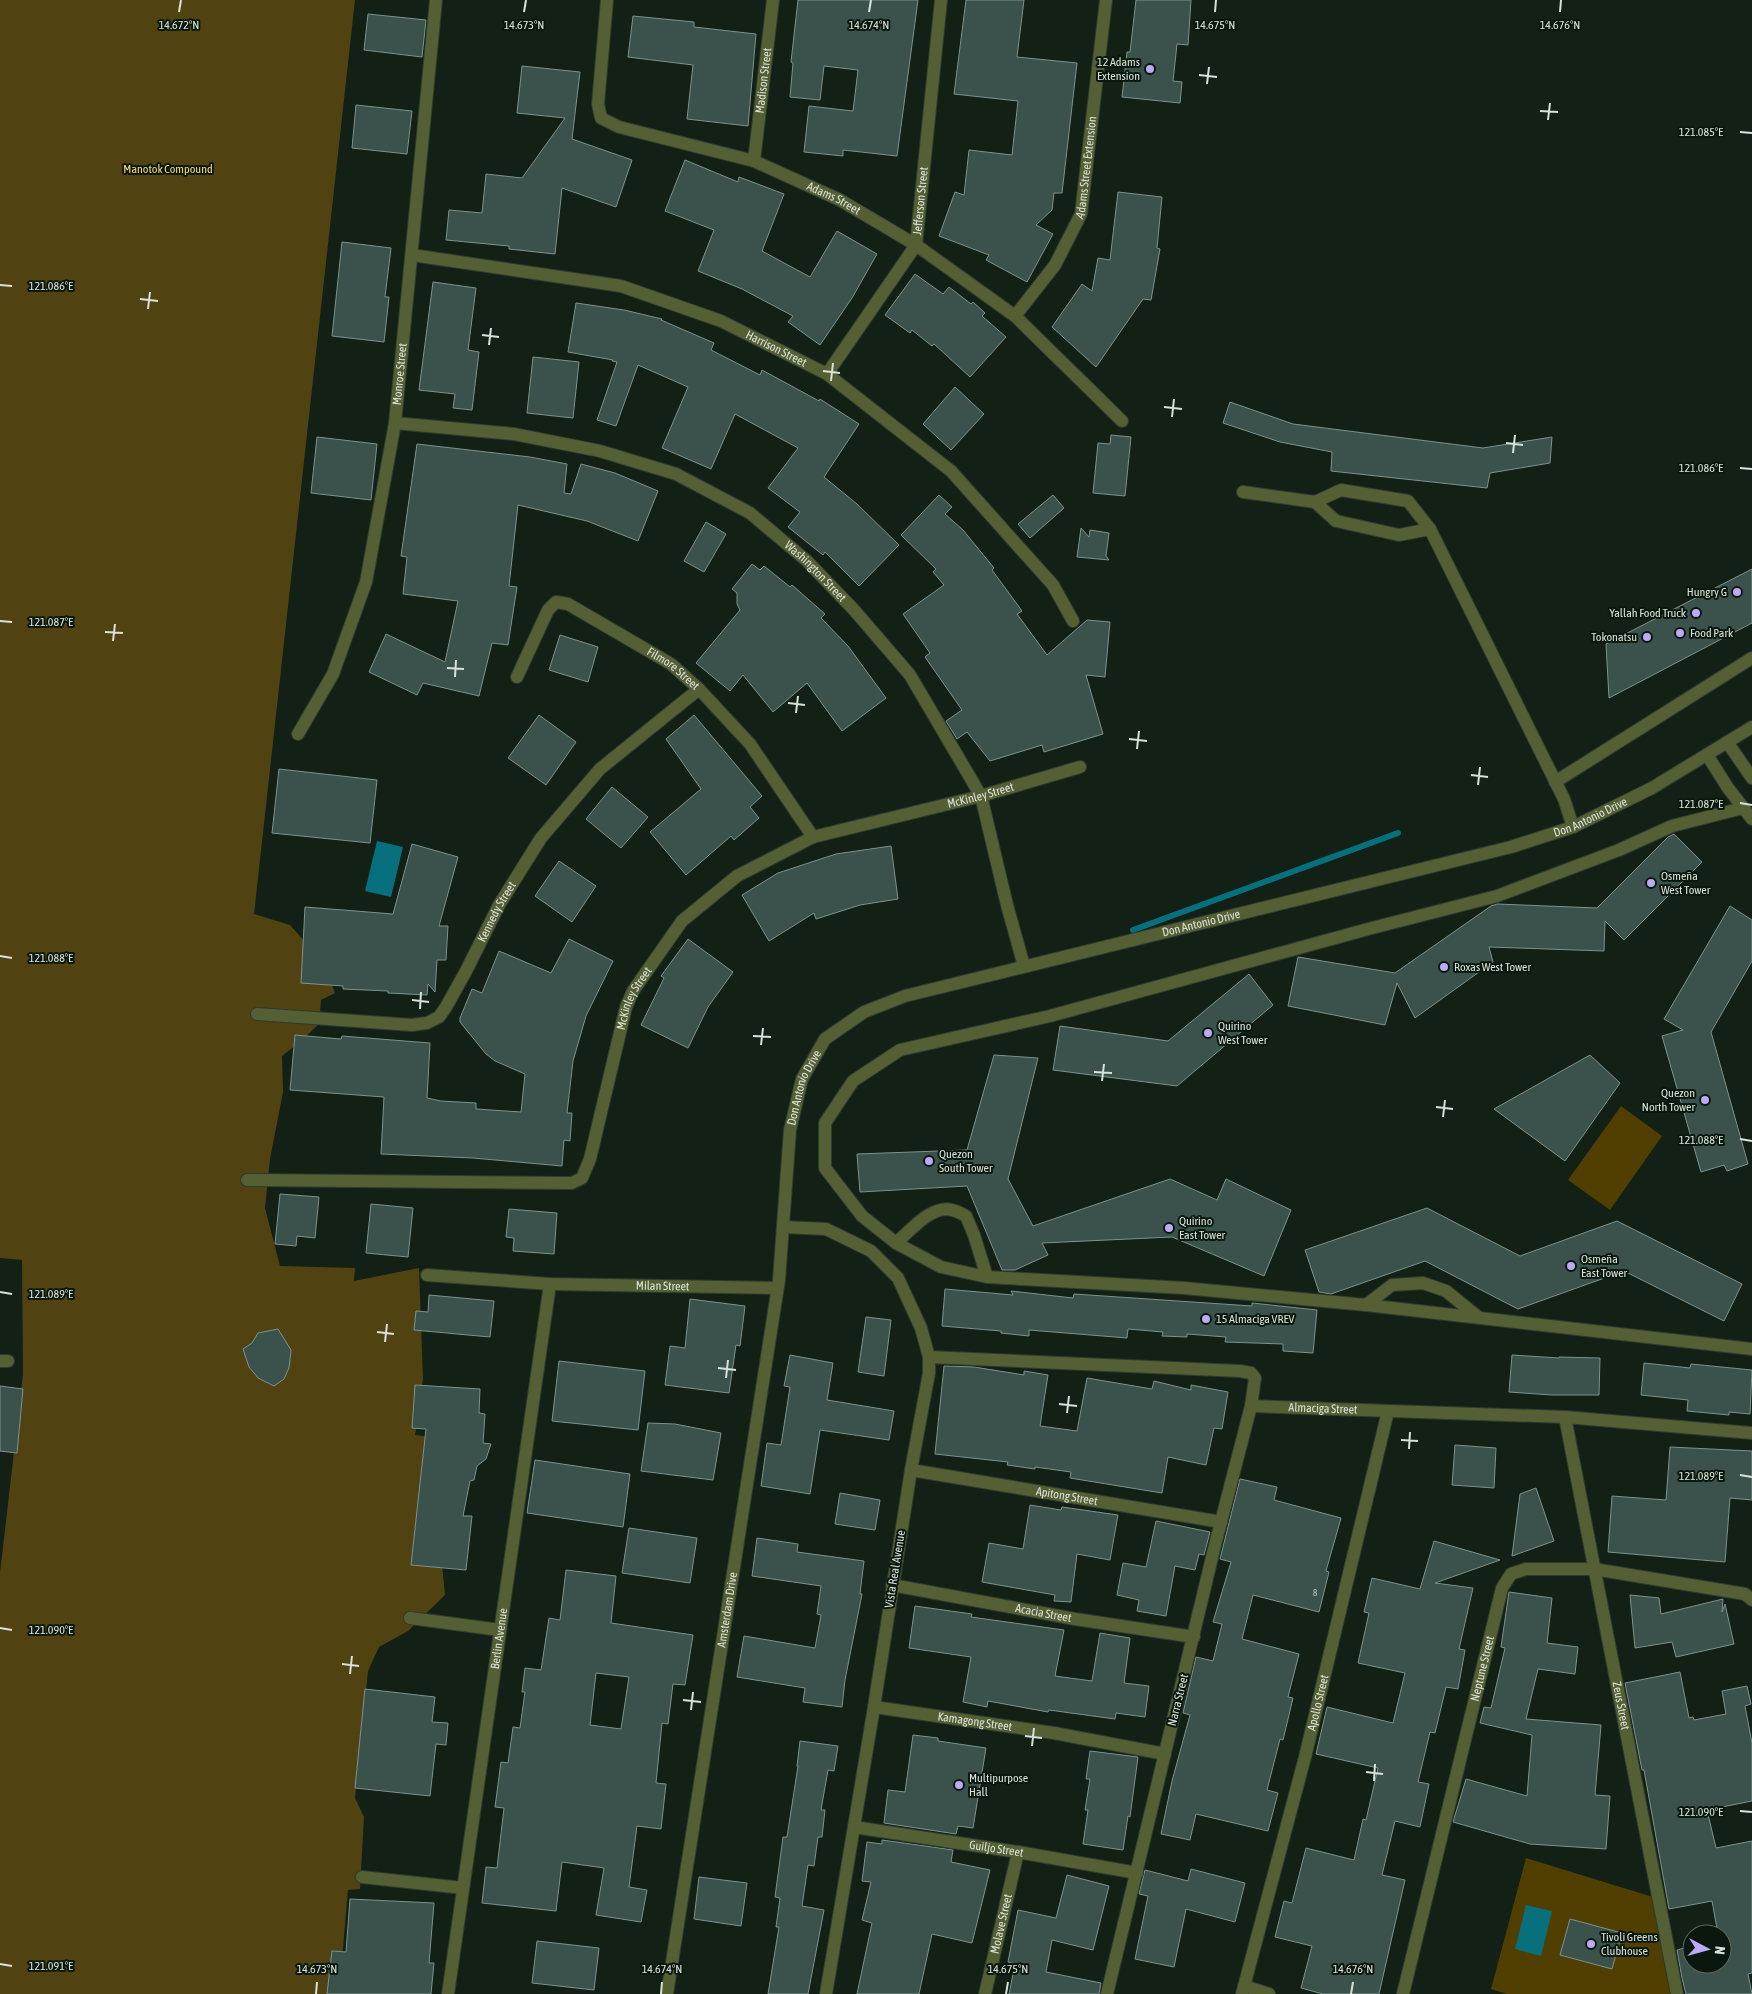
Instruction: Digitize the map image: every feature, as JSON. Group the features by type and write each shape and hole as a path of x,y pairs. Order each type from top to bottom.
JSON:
{"street":[{"name":"Monroe Street","path":"298,734 333,674 366,582 395,423 436,0"},
{"name":"Adams Street","path":"607,0 598,104 601,118 619,127 754,161 840,200 916,244 1015,316 1122,421"},
{"name":"Madison Street","path":"754,161 773,0"},
{"name":"Jefferson Street","path":"827,374 916,244 941,0"},
{"name":"Adams Street Extension","path":"1015,316 1056,265 1080,214 1106,0"},
{"name":"Harrison Street","path":"412,255 620,286 721,321 827,374 951,471 1053,585 1073,621"},
{"name":"Washington Street","path":"395,423 514,434 600,451 676,474 750,513 807,561 855,611 910,675 981,796 1007,906 1024,966"},
{"path":"1243,492 1315,502 1341,490 1408,502 1430,529 1555,782 1573,827"},
{"path":"1315,502 1336,522 1399,534 1430,529"},
{"name":"Filmore Street","path":"517,677 548,610 556,602 568,604 671,664 699,689 750,744 814,837"},
{"path":"1555,782 1752,658"},
{"name":"Kennedy Street","path":"257,1014 412,1025 427,1022 438,1017 466,971 499,906 541,838 600,769 699,689"},
{"name":"Don Antonio Drive","path":"783,1226 790,1130 802,1079 825,1039 864,1012 905,996 1511,847 1573,827 1652,788 1752,727"},
{"path":"1727,742 1752,778"},
{"path":"1707,755 1752,819"},
{"name":"McKinley Street","path":"247,1180 572,1183 582,1178 590,1159 626,1007 633,991 682,921 737,876 814,837 981,796 1080,767"},
{"path":"1743,808 1672,826 1619,850 1497,896 1345,935 1050,1016 900,1050 853,1081 825,1123 825,1168 862,1216 896,1243 941,1267 987,1277 1184,1288 1366,1305 1752,1350"},
{"path":"896,1243 926,1217 938,1210 950,1209 966,1216 987,1277"},
{"name":"Amsterdam Drive","path":"667,1994 777,1288 783,1226"},
{"name":"Vista Real Avenue","path":"783,1226 826,1229 871,1251 898,1278 921,1328 929,1357 929,1373 911,1470 826,1994"},
{"name":"Milan Street","path":"427,1275 550,1284 777,1288"},
{"path":"1366,1305 1392,1285 1423,1283 1446,1291 1478,1317"},
{"name":"Berlin Avenue","path":"448,1994 550,1284"},
{"path":"929,1357 1240,1371 1251,1373 1254,1378 1251,1406"},
{"name":"Almaciga Street","path":"1251,1406 1565,1417 1752,1433"},
{"name":"Narra Street","path":"1108,1994 1221,1522 1251,1406"},
{"name":"Apollo Street","path":"1243,1990 1305,1757 1388,1411"},
{"name":"Zeus Street","path":"1565,1417 1677,1994"},
{"name":"Apitong Street","path":"911,1470 1221,1522"},
{"name":"Neptune Street","path":"1403,1994 1502,1588 1511,1574 1526,1569 1594,1569 1748,1597"},
{"name":"Acacia Street","path":"892,1585 1075,1619 1194,1636"},
{"path":"410,1618 500,1630"},
{"name":"Kamagong Street","path":"874,1707 1054,1733 1165,1754"},
{"name":"Guiljo Street","path":"854,1827 1018,1852 1137,1874"},
{"name":"Molave Street","path":"985,1994 1018,1852"},
{"path":"362,1877 463,1888"},
{"path":"1243,1990 1270,1994"}],"shaded area":[{"path":"1621,1106 1662,1136 1610,1210 1568,1180"},
{"path":"1526,1858 1653,1897 1675,1994 1507,1994 1491,1989"}],"green space":[{"name":"Manotok Compound","path":"0,0 355,0 254,914 290,925 323,962 335,993 321,1000 319,1024 282,1056 283,1092 270,1159 265,1208 280,1266 355,1268 354,1281 419,1268 423,1379 415,1435 440,1438 437,1513 445,1595 408,1631 379,1647 368,1671 355,1798 364,1817 360,1889 348,1890 339,1994 0,1994 0,1573 23,1374 22,1260 0,1258"}],"water":[{"path":"377,841 403,847 391,897 365,891"},
{"path":"1526,1905 1552,1911 1541,1956 1515,1949"}],"building":[{"path":"798,0 918,0 897,156 843,150 843,156 804,152 809,106 853,111 858,70 824,66 820,100 790,97 793,63 791,62"},
{"path":"966,0 1024,0 1017,57 1077,63 1062,193 1054,193 1052,210 1036,225 1053,234 1027,282 986,260 989,255 939,236 955,192 964,195 969,150 1012,155 1018,101 954,94"},
{"path":"1136,0 1191,0 1188,45 1177,44 1173,81 1182,82 1180,103 1122,97"},
{"path":"368,14 426,20 422,57 364,50"},
{"path":"633,16 694,22 694,27 756,34 748,126 687,119 693,65 628,57"},
{"path":"522,66 580,72 572,139 632,160 616,207 562,188 555,254 509,249 509,246 446,240 449,210 482,213 486,174 522,178 565,118 517,113"},
{"path":"356,105 412,111 407,154 352,148"},
{"path":"685,160 738,182 739,177 784,194 762,251 810,277 837,231 877,254 852,298 820,345 788,322 793,316 742,289 698,271 714,230 665,211"},
{"path":"1118,192 1162,197 1157,248 1160,249 1151,300 1143,299 1096,367 1052,327 1082,284 1092,291 1098,258 1110,260"},
{"path":"342,242 391,248 385,297 389,297 384,342 332,336"},
{"path":"915,274 943,294 949,287 971,304 973,302 985,313 982,316 1006,337 970,377 934,344 932,346 912,330 910,333 885,315"},
{"path":"433,282 476,288 468,350 479,352 472,410 453,408 455,394 419,390"},
{"path":"576,303 624,310 662,319 714,343 711,350 760,375 762,370 819,401 820,399 859,424 824,477 857,504 899,545 859,586 825,552 823,555 788,527 800,512 768,488 798,448 735,414 711,469 662,448 688,387 638,365 616,426 597,420 617,362 568,352"},
{"path":"533,357 579,362 573,418 527,413"},
{"path":"955,387 984,414 951,450 923,424"},
{"path":"1230,402 1293,424 1483,448 1552,437 1550,463 1490,473 1487,488 1331,471 1332,452 1280,442 1223,423"},
{"path":"1111,435 1131,437 1125,496 1093,493 1098,443 1110,444"},
{"path":"317,437 377,444 371,500 311,493"},
{"path":"417,444 530,457 567,464 564,493 571,494 581,464 615,473 658,491 638,541 587,521 518,505 509,586 517,587 508,645 492,643 479,696 423,683 417,695 369,672 386,634 445,662 458,601 403,594 407,557 401,556"},
{"path":"939,495 952,507 945,514 963,530 994,568 992,570 1022,611 1017,614 1047,655 1087,620 1110,622 1105,677 1086,675 1103,734 1044,752 1042,745 990,761 967,732 957,739 946,721 962,710 925,657 930,653 903,614 944,585 933,572 936,569 901,535"},
{"path":"1053,495 1064,508 1030,538 1018,524"},
{"path":"706,522 726,534 704,572 684,561"},
{"path":"1081,528 1089,537 1090,530 1109,533 1106,556 1109,560 1077,557"},
{"path":"752,564 760,570 764,566 790,587 792,585 825,614 821,618 848,646 886,698 842,731 807,683 773,712 743,675 730,691 696,663 740,610 737,604 737,593 732,589"},
{"name":"Food Park","path":"1752,569 1752,623 1609,698 1606,644"},
{"path":"560,635 598,647 588,682 549,670"},
{"path":"539,715 576,742 546,785 508,758"},
{"path":"694,715 762,796 750,807 759,818 734,840 731,836 686,875 650,832 701,789 666,739"},
{"path":"279,769 377,780 370,843 272,833"},
{"path":"612,787 648,817 621,848 586,819"},
{"path":"1674,834 1702,862 1624,940 1605,921 1604,951 1489,947 1493,962 1415,1018 1397,983 1385,1025 1288,1006 1298,957 1395,973 1491,906 1497,904 1597,908 1668,837"},
{"path":"412,844 458,857 439,926 448,926 446,960 437,960 435,992 428,984 427,995 343,989 343,986 301,983 305,907 393,914"},
{"path":"891,846 898,899 860,905 816,919 814,913 769,941 742,895 778,873 836,854"},
{"path":"559,861 596,886 572,922 535,896"},
{"name":"Quezon North Tower","path":"1730,906 1752,920 1752,961 1711,1032 1748,1164 1727,1171 1724,1165 1701,1172 1662,1036 1683,1030 1664,1019"},
{"path":"569,939 613,961 586,1016 573,1061 567,1113 572,1113 570,1141 564,1140 562,1166 473,1158 381,1154 384,1097 290,1090 295,1035 341,1039 342,1036 430,1043 427,1098 441,1101 476,1103 476,1109 521,1112 525,1074 495,1061 486,1054 460,1022 460,1018 472,989 482,993 499,951 551,973"},
{"path":"688,939 733,972 708,1007 688,1048 641,1025 664,978 661,976"},
{"name":"Quirino West Tower","path":"1249,974 1273,1005 1177,1086 1053,1070 1060,1026 1168,1041"},
{"path":"994,1055 1038,1058 1008,1179 1033,1226 1170,1179 1217,1200 1226,1179 1291,1210 1264,1276 1172,1237 1042,1243 1048,1255 1015,1270 1002,1270 967,1186 860,1192 857,1154 967,1150"},
{"path":"1590,1055 1620,1083 1565,1161 1494,1109"},
{"path":"280,1194 319,1197 315,1238 297,1236 296,1246 275,1244"},
{"path":"371,1204 413,1208 408,1257 366,1253"},
{"name":"Osmeña East Tower","path":"1427,1208 1520,1256 1617,1221 1742,1284 1724,1321 1624,1271 1518,1309 1425,1261 1331,1294 1319,1292 1305,1250"},
{"path":"509,1209 557,1213 554,1254 513,1251 514,1238 506,1237"},
{"path":"945,1289 1013,1295 1011,1291 1073,1298 1074,1294 1252,1306 1252,1303 1317,1310 1313,1353 1283,1351 1283,1344 1225,1342 1226,1337 1187,1334 1187,1337 1162,1336 1163,1332 1128,1329 1127,1338 1029,1330 1029,1336 1001,1333 1001,1331 942,1326"},
{"path":"429,1295 494,1301 490,1337 414,1330 416,1311 428,1312"},
{"path":"690,1299 745,1306 740,1346 736,1345 729,1393 665,1385 670,1346 685,1348"},
{"path":"866,1317 891,1320 884,1376 858,1372"},
{"path":"278,1329 291,1350 289,1368 284,1379 274,1386 258,1378 249,1367 243,1349 252,1343 258,1333"},
{"path":"790,1355 833,1363 827,1400 894,1411 889,1440 820,1430 810,1494 761,1486 767,1443 781,1445 790,1387 784,1386"},
{"path":"1512,1355 1600,1358 1599,1395 1552,1395 1509,1392"},
{"path":"559,1361 645,1371 638,1430 552,1421"},
{"path":"1644,1363 1690,1368 1691,1364 1752,1370 1750,1414 1729,1412 1729,1415 1687,1411 1688,1400 1641,1395"},
{"path":"944,1366 974,1367 1024,1375 1024,1371 1048,1375 1040,1426 1077,1431 1087,1378 1152,1389 1154,1381 1191,1390 1191,1385 1228,1392 1222,1429 1214,1428 1206,1465 1168,1457 1162,1493 1070,1478 1071,1472 1035,1467 1035,1469 1007,1465 1008,1462 935,1454"},
{"path":"415,1385 480,1389 479,1413 485,1414 483,1443 491,1444 486,1459 477,1466 474,1480 470,1481 463,1516 472,1516 466,1570 411,1565 426,1429 412,1428"},
{"path":"0,1386 23,1389 17,1453 0,1451"},
{"path":"648,1423 675,1424 721,1433 713,1480 641,1471"},
{"path":"1455,1445 1496,1448 1494,1488 1452,1485"},
{"path":"1670,1447 1752,1451 1752,1500 1730,1498 1725,1562 1608,1552 1612,1496 1666,1500"},
{"path":"535,1460 630,1474 623,1527 527,1513"},
{"path":"1240,1479 1277,1487 1274,1500 1341,1518 1326,1571 1329,1572 1319,1612 1253,1595 1242,1639 1299,1654 1288,1697 1293,1698 1283,1740 1280,1739 1267,1790 1278,1793 1268,1831 1196,1814 1190,1840 1161,1834 1172,1781 1190,1715 1183,1713 1196,1657 1213,1661 1222,1624 1213,1622 1231,1562 1220,1559"},
{"path":"1536,1488 1554,1541 1512,1556 1520,1494"},
{"path":"840,1493 880,1500 875,1530 835,1524"},
{"path":"1030,1505 1061,1510 1062,1507 1118,1515 1110,1560 1077,1554 1071,1602 1054,1601 1055,1595 982,1582 989,1543 1023,1549"},
{"path":"1156,1521 1210,1532 1204,1555 1199,1554 1195,1570 1175,1566 1166,1616 1137,1611 1139,1600 1117,1595 1123,1563 1146,1567"},
{"path":"629,1528 697,1538 690,1583 622,1573"},
{"path":"757,1538 798,1544 797,1552 864,1561 860,1594 862,1594 845,1680 842,1707 803,1702 805,1688 737,1677 744,1636 815,1648 821,1615 817,1614 821,1586 752,1576"},
{"path":"1434,1541 1500,1560 1435,1583 1473,1588 1459,1649 1465,1650 1458,1689 1446,1687 1435,1733 1430,1732 1418,1782 1429,1784 1420,1827 1395,1821 1382,1875 1405,1880 1379,1994 1323,1994 1301,1988 1312,1946 1275,1937 1284,1901 1292,1903 1306,1848 1354,1860 1363,1819 1366,1820 1378,1768 1316,1754 1327,1707 1393,1723 1405,1673 1358,1663 1369,1613 1364,1612 1372,1578 1420,1589"},
{"path":"566,1570 616,1576 611,1623 693,1635 685,1685 673,1684 668,1724 662,1723 656,1783 666,1784 661,1829 637,1826 629,1887 647,1890 641,1922 596,1915 604,1868 562,1862 556,1911 482,1903 486,1867 497,1868 504,1808 495,1807 501,1762 508,1763 513,1727 520,1728 525,1692 522,1692 525,1668 541,1670 549,1618 560,1620","holes":["596,1673 629,1677 621,1729 590,1725"]},
{"path":"1509,1592 1552,1598 1547,1643 1578,1647 1575,1674 1538,1669 1526,1719 1601,1725 1595,1795 1610,1796 1606,1849 1530,1844 1453,1822 1466,1779 1527,1796 1532,1735 1480,1723 1484,1707 1491,1708 1505,1648 1501,1647"},
{"path":"1630,1595 1659,1598 1661,1614 1723,1599 1722,1612 1725,1604 1734,1644 1676,1657 1672,1642 1635,1648"},
{"path":"915,1606 972,1614 971,1617 1064,1630 1055,1676 1092,1681 1100,1633 1130,1638 1124,1683 1149,1686 1145,1717 1116,1713 1115,1719 1049,1710 1048,1712 988,1701 987,1707 963,1702 971,1657 909,1648"},
{"path":"1680,1672 1689,1718 1693,1717 1694,1720 1726,1714 1722,1691 1747,1686 1751,1704 1745,1706 1752,1743 1752,1801 1707,1810 1716,1848 1752,1841 1752,1973 1748,1974 1752,1994 1686,1994 1677,1950 1682,1949 1682,1974 1732,1974 1732,1924 1716,1924 1712,1901 1669,1909 1644,1770 1642,1770 1625,1683"},
{"path":"365,1689 435,1697 432,1722 448,1723 446,1745 436,1744 430,1796 355,1788"},
{"path":"913,1735 938,1738 938,1741 986,1748 973,1828 958,1826 956,1834 884,1823 888,1790 905,1792"},
{"path":"800,1741 838,1746 834,1771 828,1770 821,1810 825,1810 822,1837 818,1837 814,1866 808,1865 802,1906 824,1910 808,1994 768,1994 779,1927 776,1927 780,1898 775,1897 783,1837 787,1837"},
{"path":"1090,1751 1138,1757 1130,1817 1128,1816 1123,1850 1083,1844 1088,1810 1085,1810 1090,1779 1086,1779"},
{"path":"882,1840 953,1850 951,1862 990,1870 972,1943 932,1934 919,1994 857,1994 872,1923 862,1920 871,1882 862,1881 867,1842 882,1844"},
{"path":"1191,1869 1245,1883 1235,1922 1186,1909 1174,1967 1135,1959 1148,1896 1139,1894 1145,1870 1188,1881"},
{"path":"1067,1875 1109,1886 1093,1950 1052,1940 1046,1972 1101,1983 1099,1994 1009,1994 1015,1964 1008,1962 1018,1910 1056,1918"},
{"path":"699,1877 747,1883 741,1926 694,1919"},
{"path":"350,1899 434,1903 429,1963 434,1963 431,1994 327,1994 332,1951 346,1952"},
{"name":"Tivoli Greens Clubhouse","path":"1570,1919 1622,1933 1612,1969 1560,1955"},
{"path":"537,1941 599,1948 594,1990 532,1983"}],"waterway":[{"path":"1133,930 1398,833"}],"place":[{"name":"12 Adams Extension","path":"1150,69"},
{"name":"Hungry G","path":"1737,592"},
{"name":"Yallah Food Truck","path":"1696,613"},
{"name":"Food Park","path":"1680,633"},
{"name":"Tokonatsu","path":"1647,637"},
{"name":"Osmeña West Tower","path":"1651,883"},
{"name":"Roxas West Tower","path":"1444,967"},
{"name":"Quirino West Tower","path":"1208,1033"},
{"name":"Quezon North Tower","path":"1705,1100"},
{"name":"Quezon South Tower","path":"929,1161"},
{"name":"Quirino East Tower","path":"1169,1228"},
{"name":"Osmeña East Tower","path":"1571,1266"},
{"name":"15 Almaciga VREV","path":"1206,1319"},
{"name":"Multipurpose Hall","path":"959,1785"},
{"name":"Tivoli Greens Clubhouse","path":"1591,1944"}]}
